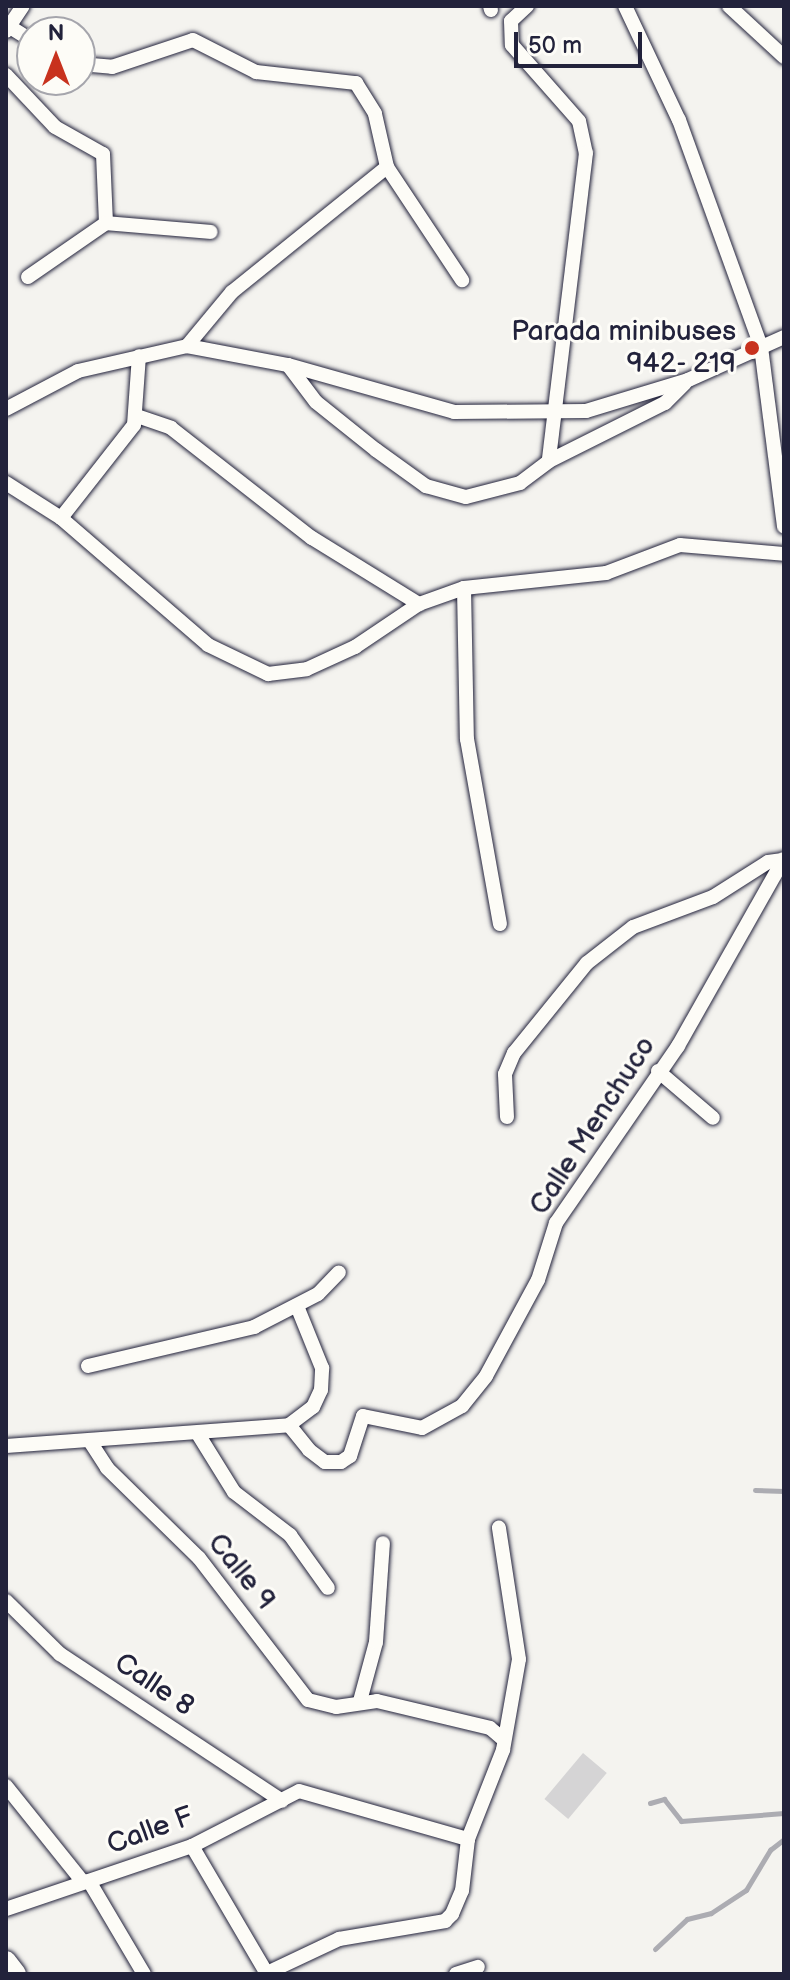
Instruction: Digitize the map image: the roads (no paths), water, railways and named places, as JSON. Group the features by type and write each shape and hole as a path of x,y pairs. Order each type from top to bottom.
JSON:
{"main road":[{"path":"6,1961 16,1974"}],"street":[{"path":"8,29 23,6"},
{"path":"527,6 511,21 512,45 579,121 586,153 552,414 549,461"},
{"path":"625,6 679,120 761,347 784,527"},
{"path":"729,6 784,57"},
{"path":"96,66 112,67 193,40 256,72 356,83 375,114 387,167 462,280"},
{"path":"6,75 55,127 103,154 106,223"},
{"path":"187,346 232,292 387,167"},
{"path":"28,277 106,223 211,232"},
{"path":"6,409 46,383 139,356 187,346 288,365 454,412 552,414 613,405 688,380 784,337"},
{"path":"61,518 137,416 139,356"},
{"path":"288,365 316,402 447,496 490,495 549,461 665,403 688,380"},
{"path":"137,416 171,428 312,538 419,604"},
{"path":"6,483 61,518 208,645 268,674 307,669 355,647 419,604 464,588 606,573 680,545 784,554"},
{"path":"464,588 467,739 500,924"},
{"path":"507,1117 504,1086 514,1053 587,963 633,927 713,897 768,862 783,860"},
{"name":"Calle Menchuco","path":"289,1425 309,1450 325,1462 341,1462 350,1456 363,1416 422,1428 442,1422 470,1396 538,1280 556,1223 710,993 783,860"},
{"path":"658,1071 713,1118"},
{"path":"88,1366 254,1327 297,1306 339,1272"},
{"path":"6,1446 91,1443 289,1425 313,1407 321,1390 322,1368 297,1306"},
{"path":"198,1434 234,1492 290,1535 328,1588"},
{"name":"Calle 9","path":"91,1443 107,1468 199,1558 308,1700 336,1707 360,1701 490,1728 502,1738"},
{"path":"192,1846 267,1974 339,1939 445,1921 462,1891 468,1839 502,1738 519,1659 499,1528"},
{"path":"360,1701 376,1642 383,1543"},
{"name":"Calle 8","path":"6,1601 60,1654 282,1801"},
{"path":"6,1786 86,1881 144,1974"},
{"name":"Calle F","path":"6,1909 192,1846 307,1790 468,1839"},
{"path":"456,1974 478,1967"}],"waterway":[{"path":"755,1490 784,1491"},
{"path":"650,1803 664,1799 681,1821 784,1813"},
{"path":"655,1949 687,1919 711,1913 746,1890 770,1850 784,1839"}],"place":[{"name":"Parada minibuses 942- 219","path":"752,348"}]}
